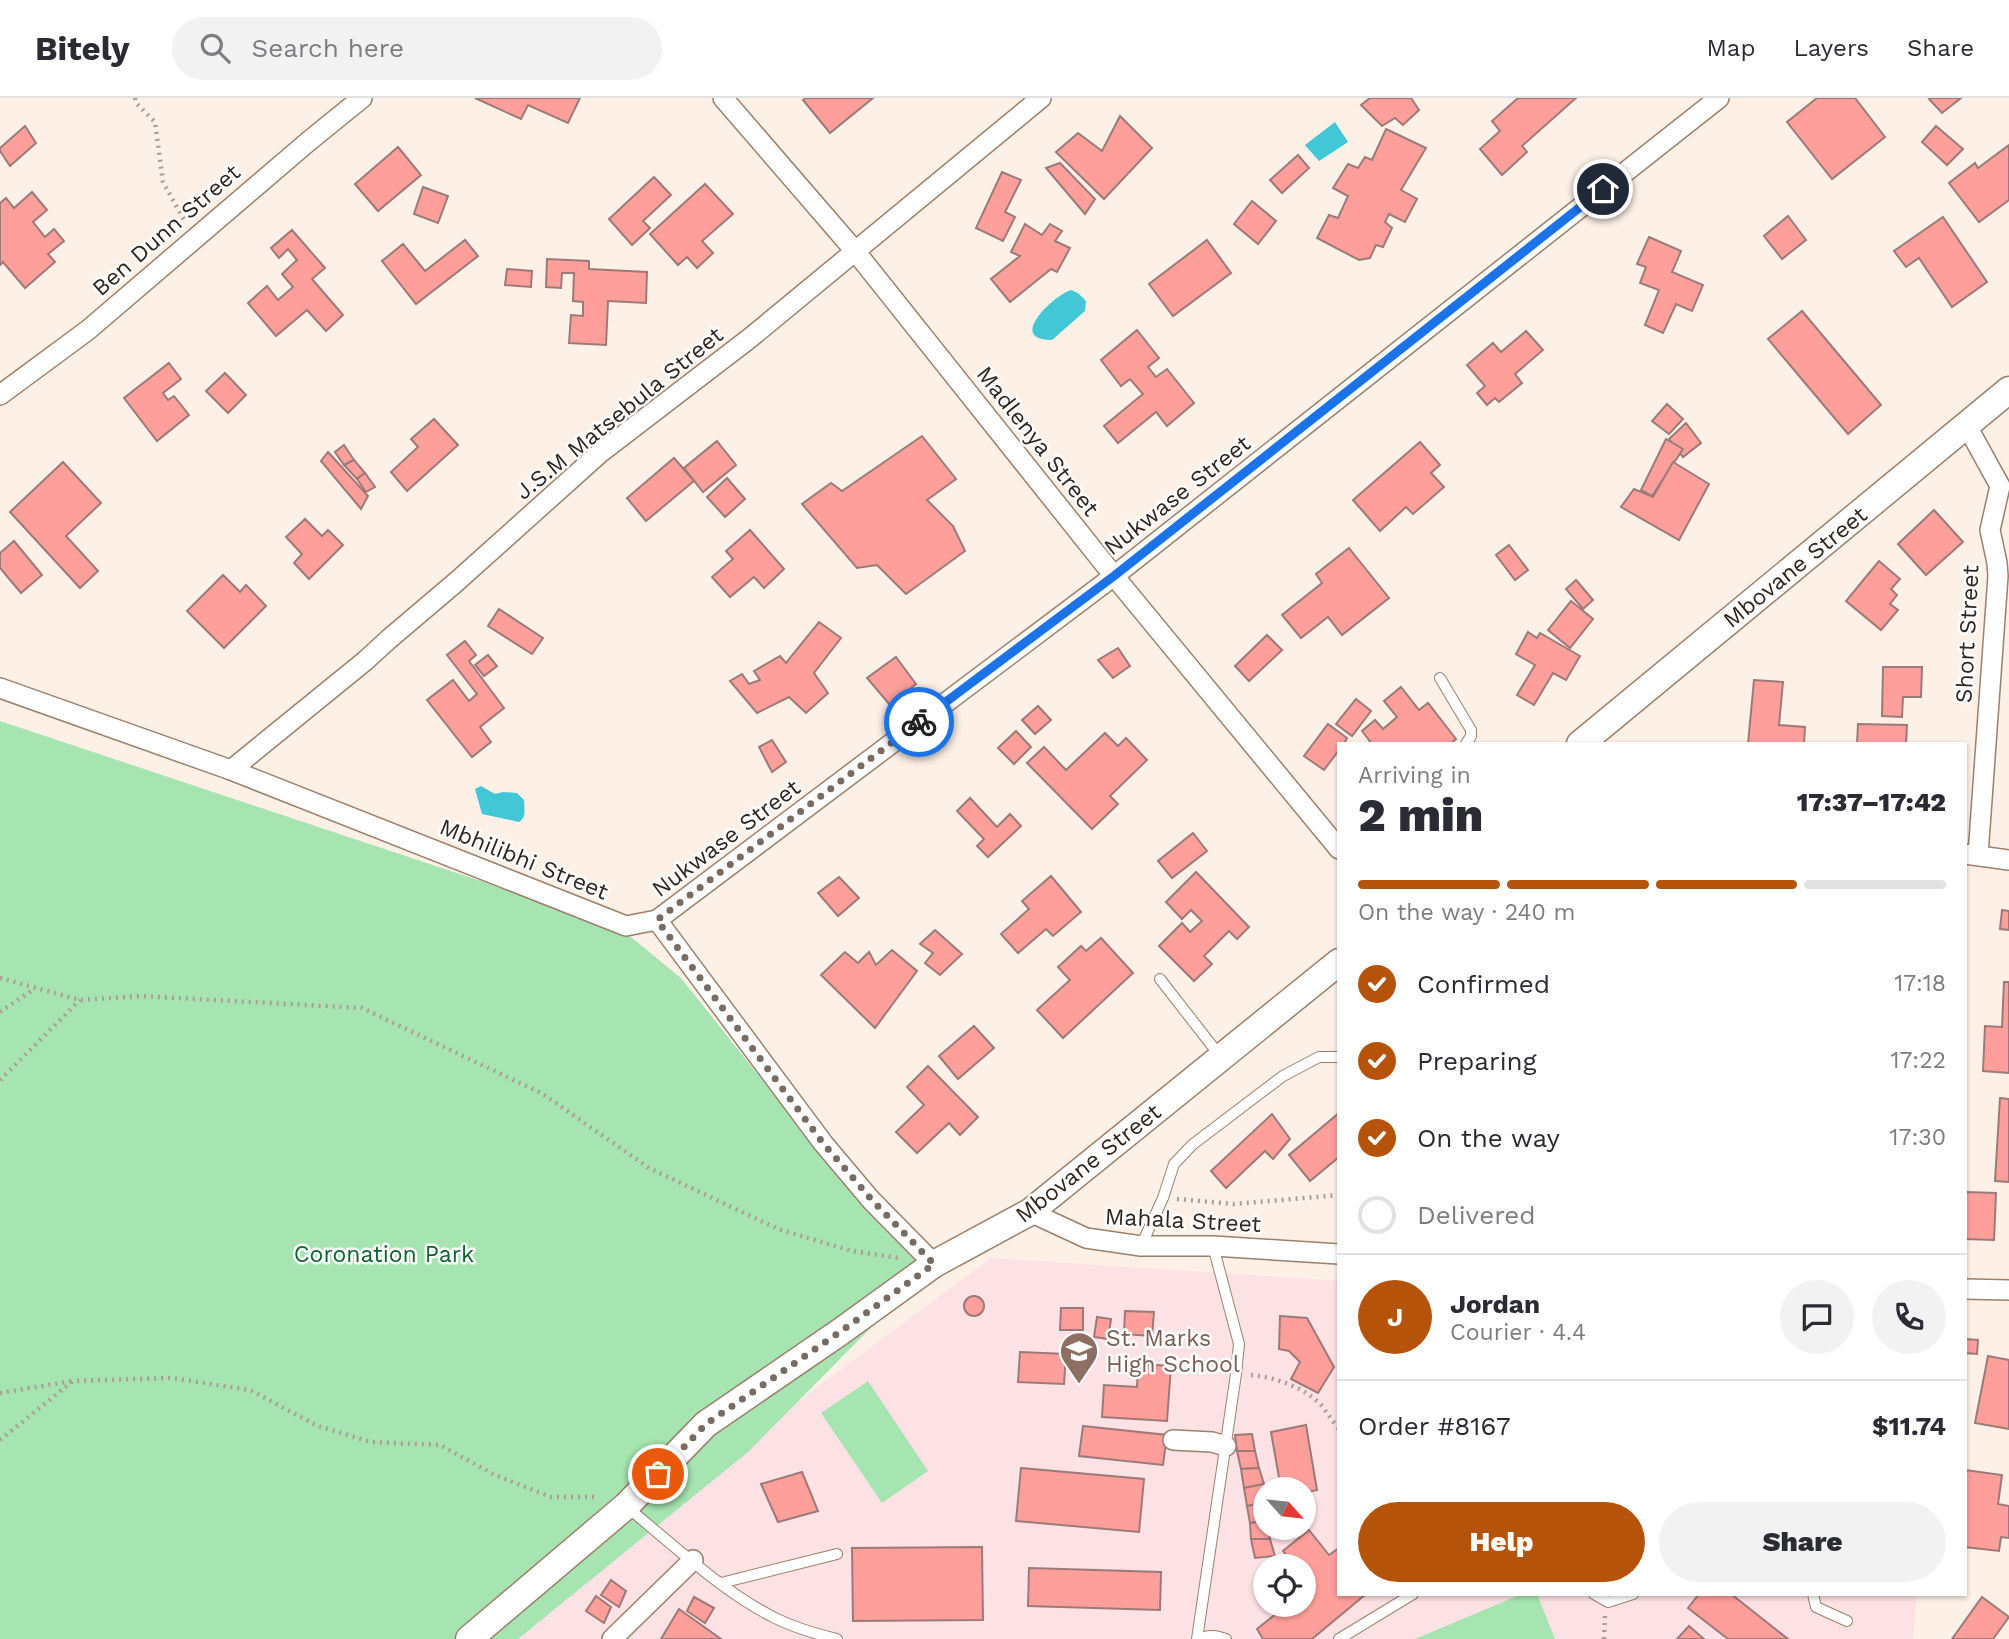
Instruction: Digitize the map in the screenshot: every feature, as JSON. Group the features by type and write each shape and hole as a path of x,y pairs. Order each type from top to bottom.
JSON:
{"street":[{"name":"Ben Dunn Street","path":"0,395 88,330 303,145 362,98"},
{"name":"Madlenya Street","path":"723,98 855,251 1114,576 1337,847"},
{"name":"J.S.M Matsebula Street","path":"232,770 365,662 600,453 750,338 1041,98"},
{"name":"Nukwase Street","path":"657,920 1114,576 1719,98"},
{"name":"Mbovane Street","path":"1582,742 2009,390"},
{"name":"Short Street","path":"1967,426 2000,486 1990,530 1997,562 2004,577 1971,855"},
{"name":"Mbhilibhi Street","path":"0,688 232,770 626,926 657,920"},
{"path":"1971,855 2009,860"},
{"path":"657,920 823,1143 872,1200 934,1264"},
{"name":"Mbovane Street","path":"469,1639 626,1506 706,1424 934,1264 1030,1212 1337,964"},
{"name":"Mahala Street","path":"1030,1212 1087,1238 1140,1246 1213,1246 1337,1254"},
{"path":"1967,1289 2009,1290"},
{"path":"1173,1440 1212,1442 1226,1446"},
{"path":"612,1639 693,1560"}],"lane":[{"path":"1440,678 1471,730 1467,742"},
{"path":"1160,979 1221,1058"},
{"path":"1140,1246 1163,1198 1174,1164 1192,1145 1283,1076 1319,1057 1337,1057"},
{"path":"1198,1639 1239,1344 1213,1246"},
{"path":"626,1506 730,1591 775,1618 811,1633 837,1639"},
{"path":"721,1583 837,1554"},
{"path":"1339,1639 1410,1596"},
{"path":"1598,1596 1608,1602 1627,1596"},
{"path":"1814,1596 1816,1606 1847,1621"},
{"path":"1198,1639 1204,1636 1226,1639"}],"path":[{"path":"135,98 136,103 155,122 163,181 188,226"},
{"path":"0,978 80,1000 141,996 362,1008 543,1094 649,1168 778,1228 852,1251 934,1264"},
{"path":"0,1012 35,989"},
{"path":"0,1080 80,1000"},
{"path":"1163,1198 1234,1204 1337,1195"},
{"path":"1236,1374 1280,1381 1307,1394 1321,1405 1337,1426"},
{"path":"0,1393 73,1381 172,1378 250,1390 318,1426 371,1442 440,1446 495,1475 551,1497 595,1497"},
{"path":"0,1440 73,1381"}],"shaded area":[{"name":"St. Marks High School","path":"991,1258 1337,1281 1337,1596 1917,1596 1913,1639 486,1639 661,1503"}],"green space":[{"name":"Coronation Park","path":"0,721 577,913 631,937 681,978 826,1160 885,1229 934,1264 748,1452 518,1639 0,1639"},
{"path":"868,1381 928,1471 882,1503 821,1413"},
{"path":"1517,1596 1538,1596 1555,1639 1415,1639"}],"water":[{"path":"1335,122 1348,142 1319,161 1305,145"},
{"path":"1071,290 1086,301 1085,311 1052,340 1039,338 1033,333 1038,317 1054,300"},
{"path":"481,786 495,794 517,793 524,800 522,820 519,822 482,814 475,789"}],"building":[{"path":"475,98 580,98 568,123 528,105 521,119"},
{"path":"873,98 830,133 803,100"},
{"path":"1370,98 1411,98 1419,110 1403,125 1395,118 1382,126 1361,105"},
{"path":"1518,98 1576,98 1522,146 1527,152 1502,175 1480,149 1500,131 1492,121"},
{"path":"1817,98 1855,98 1885,137 1832,179 1787,122"},
{"path":"1961,98 1942,113 1929,99"},
{"path":"1120,116 1152,148 1104,199 1056,152 1078,133 1102,151"},
{"path":"25,126 36,143 10,166 0,148"},
{"path":"1936,126 1963,149 1947,165 1922,142"},
{"path":"1386,129 1426,148 1401,190 1417,199 1405,222 1389,214 1385,222 1392,228 1383,247 1376,245 1370,258 1359,260 1317,238 1329,215 1338,218 1348,196 1333,188 1348,164 1358,168 1365,157 1372,160"},
{"path":"2009,145 2009,200 1979,222 1949,183 1975,163 1978,168"},
{"path":"398,147 421,175 378,211 355,184"},
{"path":"1298,155 1309,168 1282,193 1270,180"},
{"path":"1060,163 1095,199 1085,214 1046,168"},
{"path":"1002,172 1021,180 1005,212 1015,217 1003,241 976,228"},
{"path":"654,177 671,195 643,221 650,228 632,245 609,219"},
{"path":"705,184 733,214 702,241 713,253 697,268 687,257 678,265 650,234"},
{"path":"423,187 448,196 438,223 414,214"},
{"path":"32,192 47,210 33,222 45,237 54,229 64,241 48,254 55,262 25,288 3,262 0,265 0,203 6,198 14,208"},
{"path":"1252,201 1276,221 1258,244 1234,224"},
{"path":"1788,216 1806,240 1782,259 1764,236"},
{"path":"1943,217 1987,282 1952,307 1919,258 1906,267 1894,251"},
{"path":"1025,224 1042,235 1050,224 1062,231 1055,241 1070,248 1057,272 1051,269 1010,302 991,279 1020,256 1011,252"},
{"path":"292,230 325,268 312,279 343,315 326,331 307,310 276,336 248,303 267,286 278,300 293,287 282,274 297,260 288,249 279,258 271,248"},
{"path":"1649,237 1681,251 1672,272 1703,285 1692,311 1676,304 1663,333 1645,325 1659,290 1640,283 1646,267 1637,264"},
{"path":"465,240 478,256 416,304 382,261 403,244 425,271"},
{"path":"1207,240 1231,273 1173,316 1149,284"},
{"path":"547,259 589,261 589,269 647,272 646,303 608,301 606,345 569,343 571,315 583,316 583,302 573,301 574,273 562,273 561,288 546,287"},
{"path":"507,269 532,271 531,287 505,285"},
{"path":"1802,311 1881,405 1848,434 1768,339"},
{"path":"1137,330 1159,358 1148,367 1156,377 1167,369 1194,403 1167,426 1156,412 1118,443 1104,426 1143,394 1130,379 1121,386 1101,360"},
{"path":"1526,331 1543,350 1515,374 1522,383 1499,402 1495,398 1487,405 1477,393 1485,386 1467,365 1493,343 1501,352"},
{"path":"169,363 181,379 163,393 168,400 174,396 189,415 157,441 124,398"},
{"path":"225,373 246,395 228,413 206,391"},
{"path":"1667,404 1683,419 1669,434 1652,421"},
{"path":"434,419 458,445 407,491 391,472 418,447 411,439"},
{"path":"1686,423 1701,443 1683,457 1669,439"},
{"path":"922,436 956,479 927,500 953,526 965,551 906,594 877,565 857,568 802,504 831,483 842,491"},
{"path":"1666,439 1683,449 1652,496 1641,490"},
{"path":"717,441 736,465 703,492 684,468"},
{"path":"1420,442 1440,465 1431,473 1444,487 1413,514 1406,507 1380,531 1353,500"},
{"path":"344,445 354,460 344,465 335,452"},
{"path":"328,452 368,496 361,509 321,461"},
{"path":"674,458 694,481 646,521 627,498"},
{"path":"354,460 365,473 357,479 344,465"},
{"path":"63,462 101,503 66,536 98,571 80,588 10,512"},
{"path":"1673,462 1709,484 1679,540 1621,507 1634,489 1653,497"},
{"path":"365,473 375,487 366,492 357,479"},
{"path":"727,478 745,499 725,517 707,497"},
{"path":"1934,510 1963,542 1926,575 1898,544"},
{"path":"305,519 322,536 328,530 343,545 309,579 294,563 302,554 286,537"},
{"path":"750,530 784,569 764,588 754,577 730,597 712,577 733,559 726,551"},
{"path":"14,541 42,575 21,593 0,568 0,553"},
{"path":"1509,545 1528,570 1515,580 1496,555"},
{"path":"1349,548 1389,598 1342,635 1328,617 1301,638 1282,615 1322,583 1316,574"},
{"path":"1879,561 1900,579 1891,589 1897,595 1890,604 1898,610 1881,630 1846,601"},
{"path":"223,575 240,592 246,585 266,606 224,648 187,611"},
{"path":"1576,580 1593,600 1583,609 1566,589"},
{"path":"1571,601 1593,619 1570,648 1548,630"},
{"path":"499,609 543,638 532,654 488,626"},
{"path":"819,622 841,638 814,673 828,693 806,713 789,697 757,713 730,681 742,674 749,684 760,680 754,671 780,656 786,663"},
{"path":"1528,632 1537,638 1540,633 1580,656 1566,680 1553,673 1534,705 1517,695 1535,665 1516,654"},
{"path":"1267,635 1282,650 1249,681 1235,666"},
{"path":"465,641 476,655 469,661 504,708 480,727 491,742 472,757 427,700 453,680 469,701 477,694 447,655"},
{"path":"1118,648 1130,666 1113,678 1098,660"},
{"path":"488,655 497,666 484,676 475,665"},
{"path":"896,657 916,684 890,705 867,678"},
{"path":"1883,667 1922,667 1921,697 1903,697 1902,717 1882,716"},
{"path":"1754,680 1783,682 1779,725 1805,727 1804,742 1748,742"},
{"path":"1401,687 1419,710 1428,703 1456,739 1452,742 1370,742 1362,731 1375,720 1383,729 1397,717 1384,701"},
{"path":"1356,699 1371,711 1352,736 1336,724"},
{"path":"1038,706 1051,720 1035,734 1022,720"},
{"path":"1328,724 1347,738 1345,742 1337,742 1337,753 1324,770 1304,756"},
{"path":"1858,724 1907,725 1906,742 1857,742"},
{"path":"1016,731 1031,747 1014,764 998,748"},
{"path":"1105,733 1118,746 1126,738 1147,760 1110,796 1118,804 1092,829 1027,763 1044,747 1066,770"},
{"path":"772,740 786,762 772,772 759,747"},
{"path":"970,798 997,827 1010,814 1021,826 988,857 977,846 984,839 957,811"},
{"path":"1193,833 1207,851 1172,878 1158,861"},
{"path":"1196,872 1249,927 1237,939 1229,931 1204,956 1212,964 1194,981 1159,946 1182,923 1190,932 1202,921 1191,910 1182,919 1166,902"},
{"path":"1051,876 1081,912 1053,936 1046,929 1018,953 1001,934 1029,909 1022,901"},
{"path":"839,877 859,898 838,916 818,893"},
{"path":"2002,910 2009,911 2009,930 2000,929"},
{"path":"935,930 962,954 940,975 925,963 933,953 920,944"},
{"path":"1101,938 1133,973 1063,1038 1037,1010 1070,980 1058,967 1081,946 1086,951"},
{"path":"892,950 917,971 875,1028 821,975 845,952 858,963 869,952 876,965"},
{"path":"2004,982 2009,982 2009,1073 1983,1071 1985,1026 2002,1027"},
{"path":"974,1026 994,1048 958,1079 939,1056"},
{"path":"928,1066 978,1117 960,1135 949,1123 917,1153 896,1132 924,1105 907,1087"},
{"path":"2000,1098 2009,1099 2009,1182 1995,1181"},
{"path":"1272,1114 1290,1139 1273,1159 1265,1151 1226,1188 1211,1171"},
{"path":"1337,1115 1337,1159 1310,1181 1289,1155"},
{"path":"1967,1192 1996,1193 1994,1240 1967,1239"},
{"path":"974,1296 981,1299 984,1306 981,1313 974,1316 967,1313 964,1306 967,1299"},
{"path":"1061,1308 1083,1308 1083,1330 1060,1330"},
{"path":"1125,1311 1154,1312 1152,1336 1124,1334"},
{"path":"1280,1316 1307,1318 1334,1367 1318,1393 1291,1379 1300,1362 1289,1351 1279,1349"},
{"path":"1097,1317 1111,1319 1108,1339 1094,1337"},
{"path":"1967,1339 1978,1340 1977,1354 1967,1353"},
{"path":"1020,1352 1066,1354 1064,1384 1018,1382"},
{"path":"1988,1356 2009,1360 2009,1429 1975,1423"},
{"path":"1138,1364 1171,1366 1167,1421 1102,1417 1104,1385 1137,1387"},
{"path":"1306,1425 1315,1477 1279,1477 1271,1432"},
{"path":"1083,1426 1167,1435 1163,1465 1079,1456"},
{"path":"1252,1434 1255,1451 1237,1451 1235,1435"},
{"path":"1237,1451 1255,1451 1259,1468 1241,1469"},
{"path":"1021,1468 1144,1479 1139,1532 1016,1521"},
{"path":"1259,1468 1262,1477 1253,1477 1253,1486 1244,1488 1241,1469"},
{"path":"1967,1470 2002,1475 1998,1504 2009,1506 2009,1538 2001,1537 1999,1551 1967,1547"},
{"path":"802,1472 818,1511 778,1522 761,1484"},
{"path":"1253,1486 1253,1505 1247,1506 1244,1488"},
{"path":"1253,1505 1253,1523 1250,1523 1247,1506"},
{"path":"1250,1523 1253,1523 1253,1539 1251,1539"},
{"path":"1251,1539 1270,1540 1274,1554 1254,1554"},
{"path":"1316,1539 1329,1555 1337,1549 1337,1596 1364,1596 1312,1639 1263,1639 1257,1629 1272,1617 1316,1617 1316,1554 1286,1554 1283,1551 1297,1540"},
{"path":"982,1547 983,1620 853,1621 852,1548"},
{"path":"1029,1568 1161,1572 1160,1610 1028,1606"},
{"path":"611,1580 626,1591 619,1607 601,1595"},
{"path":"596,1596 611,1607 604,1623 586,1611"},
{"path":"1697,1596 1734,1596 1788,1639 1728,1639 1688,1608"},
{"path":"694,1597 714,1608 705,1623 687,1611"},
{"path":"1982,1597 2009,1617 1993,1639 1952,1639"},
{"path":"679,1609 721,1639 661,1639"},
{"path":"1689,1626 1704,1639 1677,1639"}],"way so far":[{"path":"658,1474 706,1424 934,1264 872,1200 823,1143 657,920 919,722"}],"place":[{"name":"St. Marks High School","path":"1079,1385"}],"route":[{"path":"919,722 1114,576 1603,189"}]}
